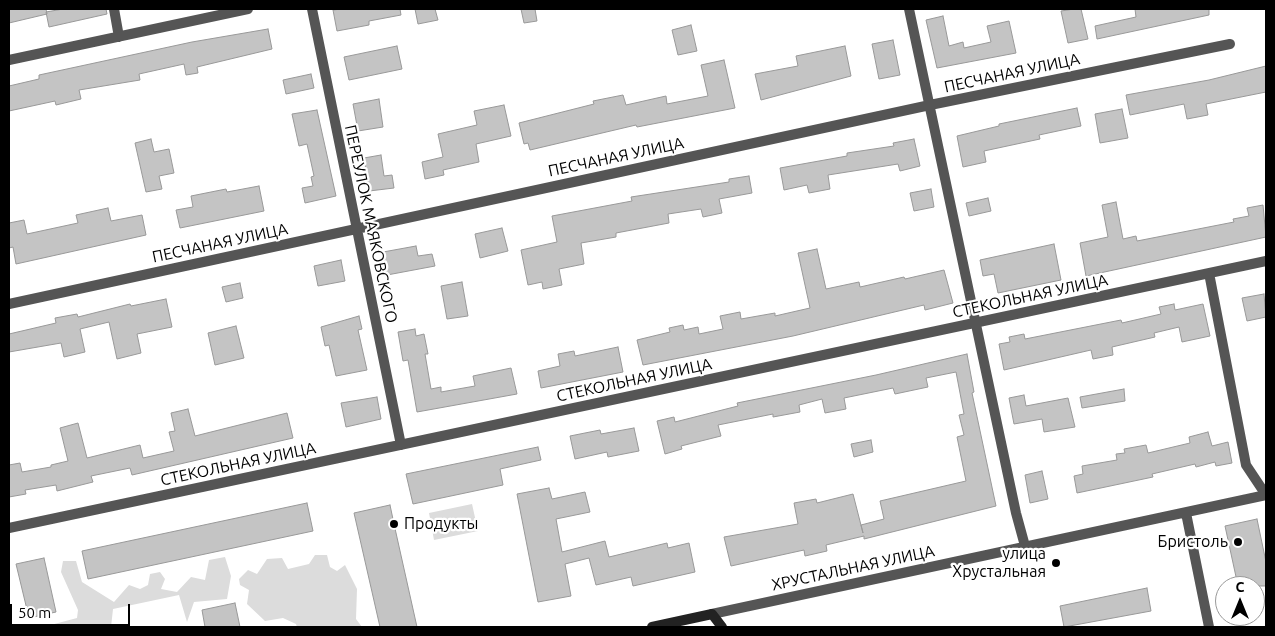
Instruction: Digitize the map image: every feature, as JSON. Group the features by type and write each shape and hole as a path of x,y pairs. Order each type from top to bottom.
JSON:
{"main road":[{"name":"ХРУСТАЛЬНАЯ УЛИЦА","path":"652,627 712,614"},
{"path":"712,614 722,627"}],"street":[{"path":"114,9 119,36"},
{"path":"9,60 248,9"},
{"name":"ПЕРЕУЛОК МАЯКОВСКОГО","path":"312,9 401,445"},
{"path":"909,9 977,322 1016,513 1025,546"},
{"name":"ПЕСЧАНАЯ УЛИЦА","path":"9,304 930,105 1230,44"},
{"name":"СТЕКОЛЬНАЯ УЛИЦА","path":"9,528 1266,261"},
{"path":"1208,273 1246,465 1266,494"},
{"name":"ХРУСТАЛЬНАЯ УЛИЦА","path":"712,614 1186,513 1266,494"},
{"path":"1186,513 1209,627"}],"shaded area":[{"path":"472,504 478,531 434,540 429,513"},
{"path":"315,555 327,555 330,567 337,571 345,565 357,589 356,619 362,627 297,627 296,624 283,618 265,621 247,604 249,590 240,585 239,579 248,570 257,574 267,559 282,558 288,569 309,564"},
{"path":"225,557 231,576 227,599 194,602 187,622 179,595 113,609 111,627 43,627 77,618 78,610 61,572 63,561 76,561 82,582 114,602 129,585 140,589 148,585 150,574 160,572 165,579 161,589 177,592 191,577 205,580 209,560"}],"building":[{"path":"9,9 46,9 47,14 9,23"},
{"path":"63,9 106,9 107,14 49,27 46,12"},
{"path":"400,9 401,15 369,21 369,25 337,31 333,10"},
{"path":"415,9 435,9 438,20 418,24"},
{"path":"521,9 535,9 537,21 524,23"},
{"path":"1081,9 1088,39 1068,43 1061,11"},
{"path":"1135,9 1209,9 1209,15 1097,39 1095,26 1136,17"},
{"path":"943,16 949,46 963,42 964,48 991,42 987,26 1009,21 1016,53 937,68 926,20"},
{"path":"691,25 697,51 678,55 672,30"},
{"path":"268,29 272,49 197,67 198,73 186,75 184,64 139,74 140,80 79,90 81,99 56,105 55,101 9,111 9,86 39,79 39,75 192,42"},
{"path":"893,40 900,75 879,79 872,44"},
{"path":"397,46 402,69 349,80 344,57"},
{"path":"845,46 851,76 761,100 755,74 798,66 796,56"},
{"path":"724,60 735,108 637,127 636,125 530,150 528,143 524,144 519,123 594,104 593,101 623,95 626,105 666,96 667,104 708,96 701,65"},
{"path":"1266,66 1266,92 1206,104 1208,115 1187,119 1184,104 1130,115 1126,95 1209,80"},
{"path":"311,74 314,88 286,94 283,80"},
{"path":"379,99 383,127 358,131 353,104"},
{"path":"504,105 511,136 476,144 479,162 443,170 444,175 425,179 422,162 443,157 438,134 477,125 474,111"},
{"path":"1077,108 1081,126 1039,135 1040,139 984,151 986,162 963,167 957,136 999,126 999,124"},
{"path":"1122,109 1128,138 1100,143 1095,114"},
{"path":"317,110 336,196 305,203 302,188 313,186 311,177 314,176 307,144 299,146 292,114"},
{"path":"151,139 154,152 169,149 174,173 159,176 162,189 146,192 135,143"},
{"path":"914,139 920,166 900,171 898,164 828,175 830,189 809,193 807,185 784,190 780,168 847,156 847,153 894,146 893,143"},
{"path":"381,155 384,176 392,175 394,188 369,191 364,158"},
{"path":"749,176 752,193 719,199 722,213 703,217 701,209 668,214 669,223 616,233 616,237 581,243 584,264 559,269 562,285 543,289 542,282 528,285 521,250 557,242 552,216 632,201 631,197 729,182 729,179"},
{"path":"259,186 264,211 180,228 176,210 193,207 191,196 226,189 227,192"},
{"path":"931,189 934,207 914,211 910,193"},
{"path":"988,198 991,211 969,216 966,203"},
{"path":"1116,202 1123,239 1136,236 1137,241 1234,222 1233,219 1249,216 1247,208 1263,205 1266,237 1086,276 1080,243 1108,237 1102,205"},
{"path":"108,208 111,221 142,215 146,235 16,264 13,247 9,248 9,223 24,220 27,234 78,223 76,215"},
{"path":"502,228 508,251 480,258 475,234"},
{"path":"1054,244 1061,280 998,293 994,274 983,276 980,260"},
{"path":"416,246 418,256 432,254 435,266 387,275 383,252"},
{"path":"817,249 826,289 859,282 860,287 944,270 953,303 925,310 924,305 793,336 643,365 637,340 670,332 669,328 683,325 684,330 698,327 699,334 723,329 720,316 740,312 741,319 775,313 775,316 810,308 798,253"},
{"path":"341,260 345,281 318,286 314,266"},
{"path":"462,282 468,316 447,319 441,286"},
{"path":"240,283 243,298 226,302 222,287"},
{"path":"1264,294 1266,317 1247,321 1242,298"},
{"path":"166,299 172,327 137,334 141,353 117,359 109,322 80,329 85,352 64,357 61,343 9,352 9,334 56,323 55,318 77,314 78,317 130,304 131,306"},
{"path":"1174,304 1175,310 1203,304 1210,336 1182,342 1179,327 1154,333 1155,337 1112,347 1113,355 1093,359 1091,350 1004,370 999,344 1010,342 1009,337 1024,334 1025,339 1121,320 1122,323 1161,314 1159,307"},
{"path":"359,316 362,329 358,330 367,370 336,376 329,345 325,346 321,327"},
{"path":"236,326 244,358 215,365 208,333"},
{"path":"415,329 416,336 424,334 428,354 425,354 431,389 441,387 441,392 475,386 473,376 511,368 517,394 417,412 408,360 403,361 398,332"},
{"path":"618,347 623,372 541,388 538,371 560,366 558,354 574,351 575,356"},
{"path":"967,354 974,392 972,393 996,506 864,539 864,536 826,545 827,551 805,556 804,550 731,566 724,537 798,524 794,503 816,499 817,503 853,494 863,533 861,525 884,519 880,501 966,481 957,437 964,435 959,415 964,414 956,372 926,378 928,387 895,394 893,388 844,398 846,409 825,413 822,399 799,405 800,412 773,417 773,414 718,425 721,436 681,446 682,449 665,454 657,421 674,417 675,422 738,406 737,403 876,375"},
{"path":"1124,389 1125,401 1082,408 1080,397"},
{"path":"1024,395 1026,406 1068,398 1075,427 1044,432 1042,419 1014,424 1009,398"},
{"path":"377,397 381,419 346,427 341,403"},
{"path":"188,409 195,436 287,413 293,438 132,475 130,468 91,476 93,482 57,491 56,485 25,490 26,494 9,497 9,465 20,463 22,472 51,467 51,465 68,461 60,428 78,423 87,458 140,445 143,458 174,451 169,432 175,431 171,413"},
{"path":"634,428 639,451 608,457 607,452 575,459 570,436 600,430 601,434"},
{"path":"1208,432 1212,446 1228,442 1232,463 1216,466 1215,462 1196,467 1195,464 1152,474 1153,477 1077,493 1074,476 1083,474 1082,466 1117,460 1116,454 1125,453 1124,449 1146,445 1148,453 1190,443 1189,437"},
{"path":"871,440 873,452 854,457 851,444"},
{"path":"538,447 541,460 500,469 503,485 413,504 406,474"},
{"path":"1042,471 1048,499 1030,503 1025,475"},
{"path":"549,488 552,499 585,492 590,512 556,519 562,552 605,541 609,557 667,543 668,548 689,543 695,572 633,586 631,577 596,585 589,558 565,564 571,596 538,602 517,494"},
{"path":"307,503 313,531 88,579 82,551"},
{"path":"390,505 417,627 380,627 354,513"},
{"path":"1257,519 1266,562 1266,586 1265,576 1236,576 1225,526"},
{"path":"44,558 56,612 29,618 16,564"},
{"path":"1147,588 1151,611 1064,627 1060,606"},
{"path":"235,603 240,627 205,627 202,610"}],"place":[{"name":"Продукты","path":"394,524"},
{"name":"Бристоль","path":"1238,542"},
{"name":"улица Хрустальная","path":"1056,563"}]}
